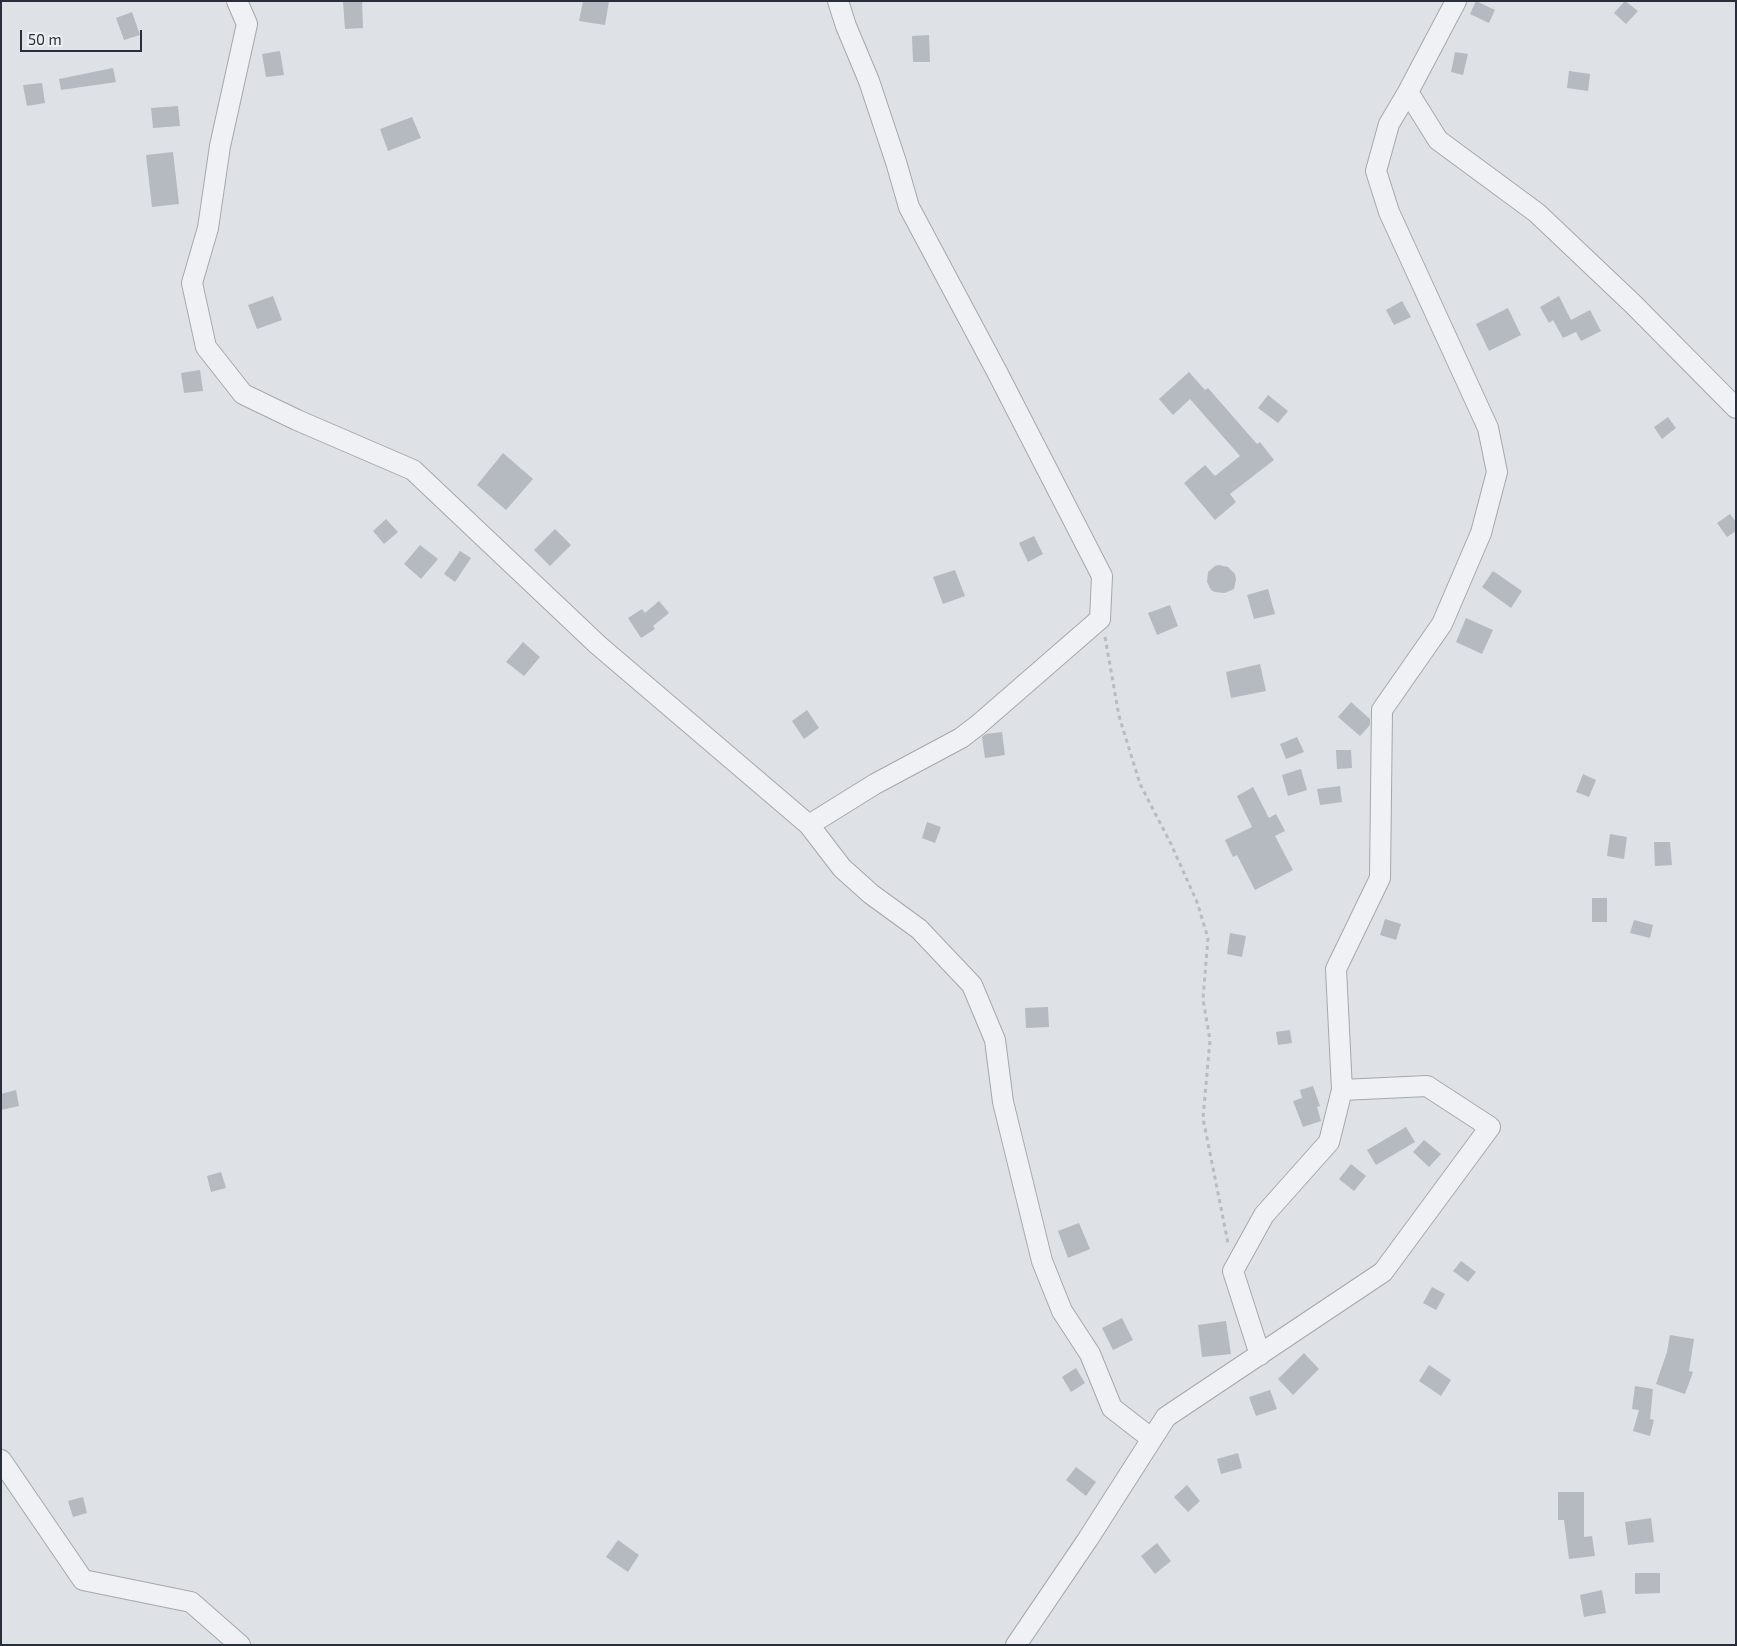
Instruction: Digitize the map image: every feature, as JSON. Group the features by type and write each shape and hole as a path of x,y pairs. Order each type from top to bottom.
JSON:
{"street":[{"path":"237,1 246,24 220,146 208,228 192,283 206,347 243,394 297,420 413,470 598,645 809,825 842,868 871,894 919,929 972,985 995,1040 1003,1102 1042,1261 1062,1311 1090,1354 1112,1408 1152,1439"},
{"path":"809,825 875,784 961,738 978,725 1100,619 1102,576 909,207 872,90 838,1"},
{"path":"1260,1355 1233,1271 1264,1215 1329,1142 1342,1090 1336,969 1380,878 1382,710 1442,624 1481,533 1497,472 1488,428 1389,212 1376,171 1389,124 1456,1"},
{"path":"1408,92 1438,140 1537,213 1736,408"},
{"path":"1016,1645 1088,1539 1166,1417 1383,1272 1490,1127 1427,1086 1342,1090"},
{"path":"1,1460 83,1580 191,1602 240,1645"}],"building":[{"path":"362,1 363,28 345,29 343,2"},
{"path":"583,1 609,1 605,25 579,21"},
{"path":"1476,1 1495,10 1489,23 1470,14"},
{"path":"1625,1 1638,11 1626,24 1614,13"},
{"path":"132,12 140,35 124,40 116,18"},
{"path":"929,35 930,62 913,62 912,36"},
{"path":"280,51 284,75 266,77 262,54"},
{"path":"1455,52 1468,54 1463,75 1451,72"},
{"path":"113,68 116,82 61,90 59,79"},
{"path":"1569,71 1590,74 1588,91 1567,88"},
{"path":"42,83 45,103 27,106 23,85"},
{"path":"178,106 180,126 153,128 151,108"},
{"path":"412,117 421,138 388,151 380,129"},
{"path":"173,152 179,204 152,207 146,155"},
{"path":"273,296 282,320 257,329 248,305"},
{"path":"1559,296 1571,320 1590,310 1601,331 1581,341 1576,332 1563,338 1553,320 1549,323 1540,307"},
{"path":"1402,301 1411,317 1394,325 1386,310"},
{"path":"1508,308 1521,335 1489,351 1476,324"},
{"path":"200,370 203,391 184,393 181,373"},
{"path":"1189,372 1205,390 1208,388 1257,444 1260,442 1274,460 1230,494 1236,502 1215,520 1184,483 1205,465 1215,476 1240,456 1190,399 1173,415 1159,399"},
{"path":"1268,395 1288,411 1278,423 1258,408"},
{"path":"1668,417 1676,428 1662,439 1654,427"},
{"path":"503,453 533,479 506,510 477,485"},
{"path":"1730,514 1736,522 1736,531 1727,537 1717,523"},
{"path":"386,519 398,532 384,544 373,531"},
{"path":"555,529 571,545 550,566 534,550"},
{"path":"1034,536 1043,554 1028,562 1019,543"},
{"path":"420,545 438,559 421,579 404,564"},
{"path":"460,551 471,558 455,582 444,574"},
{"path":"1219,565 1228,567 1235,574 1234,589 1225,593 1211,590 1207,582 1208,572"},
{"path":"955,570 965,596 943,604 933,577"},
{"path":"1493,571 1522,591 1511,608 1482,587"},
{"path":"1268,589 1275,614 1254,619 1247,595"},
{"path":"659,601 669,613 653,626 655,629 641,638 628,618 642,609 645,613"},
{"path":"1170,605 1178,626 1157,635 1148,613"},
{"path":"1466,618 1493,630 1482,654 1456,642"},
{"path":"523,642 540,657 524,676 506,662"},
{"path":"1260,664 1266,691 1231,698 1226,672"},
{"path":"1351,702 1370,719 1370,725 1360,736 1338,717"},
{"path":"807,710 819,728 804,739 792,721"},
{"path":"1002,732 1005,755 985,758 982,737 986,734"},
{"path":"1297,737 1304,752 1286,759 1280,744"},
{"path":"1336,750 1351,750 1352,768 1337,769"},
{"path":"1301,769 1307,790 1288,796 1282,775"},
{"path":"1583,774 1596,780 1589,797 1576,792"},
{"path":"1340,786 1342,802 1320,805 1317,789"},
{"path":"1253,787 1269,818 1276,814 1285,831 1275,836 1293,870 1255,890 1237,855 1233,857 1225,840 1252,827 1237,796"},
{"path":"927,822 941,827 935,843 922,838"},
{"path":"1610,834 1627,837 1624,859 1607,856"},
{"path":"1654,842 1670,842 1672,865 1655,866"},
{"path":"1592,898 1607,898 1607,922 1592,922"},
{"path":"1385,919 1401,924 1396,940 1380,935"},
{"path":"1634,920 1653,925 1650,938 1630,933"},
{"path":"1230,933 1246,936 1242,957 1227,954"},
{"path":"1048,1007 1049,1027 1026,1028 1025,1008"},
{"path":"1290,1030 1292,1043 1278,1045 1276,1032"},
{"path":"1313,1086 1320,1106 1317,1107 1321,1121 1303,1127 1293,1101 1302,1098 1300,1090"},
{"path":"16,1090 19,1106 1,1110 1,1094"},
{"path":"1406,1127 1415,1142 1376,1165 1367,1150"},
{"path":"1424,1140 1441,1154 1429,1167 1413,1152"},
{"path":"1351,1164 1366,1176 1354,1191 1339,1179"},
{"path":"221,1172 226,1188 211,1192 207,1176"},
{"path":"1079,1223 1090,1249 1068,1258 1058,1231"},
{"path":"1461,1261 1476,1272 1468,1282 1453,1271"},
{"path":"1432,1287 1445,1294 1436,1310 1423,1303"},
{"path":"1122,1318 1133,1340 1113,1350 1102,1328"},
{"path":"1226,1321 1231,1354 1202,1357 1198,1325"},
{"path":"1670,1335 1694,1339 1689,1371 1693,1372 1685,1394 1656,1384 1667,1352"},
{"path":"1304,1353 1319,1369 1293,1395 1278,1379"},
{"path":"1429,1365 1451,1380 1441,1396 1419,1381"},
{"path":"1076,1368 1085,1383 1071,1392 1062,1377"},
{"path":"1635,1386 1653,1389 1650,1419 1654,1420 1650,1436 1633,1431 1639,1410 1632,1409"},
{"path":"1270,1390 1277,1409 1256,1416 1249,1397"},
{"path":"1238,1453 1242,1468 1221,1474 1217,1459"},
{"path":"1076,1467 1096,1482 1086,1496 1066,1480"},
{"path":"1187,1485 1200,1501 1188,1512 1174,1497"},
{"path":"1558,1492 1584,1492 1584,1537 1592,1536 1595,1556 1569,1559 1564,1520 1558,1520"},
{"path":"83,1497 87,1513 73,1517 68,1501"},
{"path":"1651,1518 1654,1542 1628,1545 1625,1522"},
{"path":"618,1540 639,1555 628,1572 606,1557"},
{"path":"1157,1543 1171,1561 1155,1574 1141,1556"},
{"path":"1635,1573 1660,1573 1660,1593 1635,1594"},
{"path":"1602,1590 1606,1613 1584,1617 1580,1595"}]}
